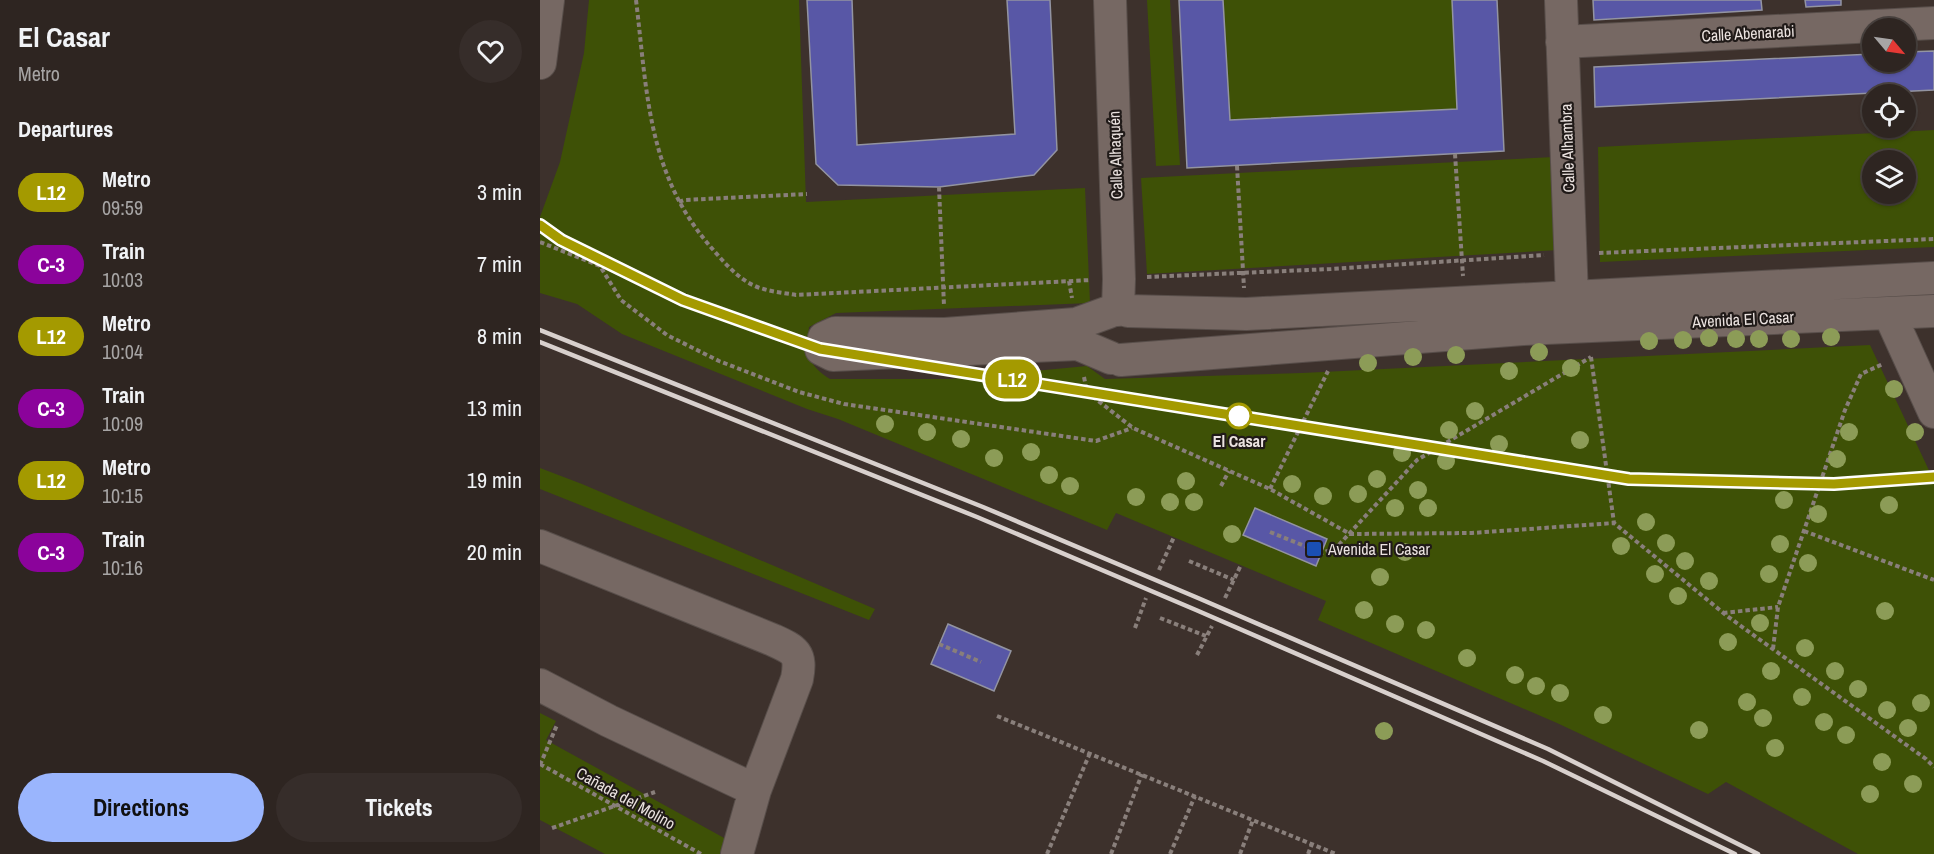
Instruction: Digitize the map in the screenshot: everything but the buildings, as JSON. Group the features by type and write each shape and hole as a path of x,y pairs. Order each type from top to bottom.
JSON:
{"street":[{"path":"540,63 548,0"},
{"name":"Calle Alhaquén","path":"1110,0 1119,279 1118,311"},
{"name":"Calle Alhambra","path":"1561,0 1572,297"},
{"name":"Calle Abenarabi","path":"1562,42 1864,13 1934,23"},
{"name":"Avenida El Casar","path":"1934,278 1246,314 1118,311 1077,334 833,355 821,349 824,338 836,333 1077,334 1116,359 1511,330 1934,311"},
{"path":"1118,311 1136,316 1145,334 1138,352 1130,358 1116,359 1102,353 1095,336 1099,322 1118,311"},
{"path":"1889,313 1934,412"},
{"path":"540,546 792,648 798,657 797,679 755,790 738,854"},
{"path":"540,685 609,721 755,790"}],"path":[{"path":"636,0 652,128 659,157 679,202 696,230 727,266 760,288 796,295 1243,273 1571,253 1934,239"},
{"path":"1455,154 1464,303"},
{"path":"1237,166 1246,314"},
{"path":"939,186 945,334"},
{"path":"679,202 807,194"},
{"path":"540,242 563,250"},
{"path":"1069,281 1087,392 1133,428 1270,489 1350,534 1472,533 1614,523"},
{"path":"1586,326 1614,523 1723,613 1934,767"},
{"path":"1270,489 1341,343"},
{"path":"1773,649 1778,607 1845,410 1861,374 1908,354"},
{"path":"1270,532 1322,553 1336,548 1417,460 1591,357"},
{"path":"1221,486 1229,471"},
{"path":"1804,531 1934,580"},
{"path":"1159,570 1174,537"},
{"path":"1189,561 1234,580"},
{"path":"1225,598 1241,565"},
{"path":"1135,628 1146,598"},
{"path":"1723,613 1778,607"},
{"path":"1160,618 1206,636"},
{"path":"1197,655 1212,626"},
{"path":"939,644 981,662"},
{"path":"998,716 1336,854"},
{"path":"540,764 558,723"},
{"path":"1047,854 1090,753"},
{"name":"Cañada del Molino","path":"540,764 701,854"},
{"path":"1111,854 1142,774"},
{"path":"552,828 655,792"},
{"path":"1170,854 1195,796"},
{"path":"1240,854 1253,820"},
{"path":"1308,854 1312,844"}],"green space":[{"path":"589,0 799,0 806,202 1085,188 1090,303 836,313 809,327 808,336 808,351 812,363 830,379 950,379 1087,366 1105,379 1302,373 1870,345 1934,481 1934,854 1858,854 1726,782 1708,794 1557,723 1318,620 1326,601 1116,513 1107,530 838,419 807,409 622,334 577,304 540,293 540,217 560,162 584,53"},
{"path":"1147,0 1170,0 1180,165 1156,166"},
{"path":"1223,0 1452,0 1457,109 1230,120"},
{"path":"1934,130 1934,247 1600,262 1598,147 1862,134 1862,138 1916,138 1916,131"},
{"path":"1554,157 1559,250 1147,274 1141,178"},
{"path":"540,468 875,609 869,620 540,489"},
{"path":"540,713 556,721 546,740 726,839 720,854 605,854 540,820"}],"railway":[{"path":"540,330 983,507 1198,598 1548,749 1758,854"},
{"path":"540,342 977,517 1196,610 1543,761 1735,854"}],"metro line":[{"name":"L12","path":"540,225 561,240 683,300 820,349 1629,479 1834,484 1934,477"}],"place":[{"name":"El Casar","path":"1239,416"},
{"name":"Avenida El Casar","path":"1314,549"}]}
